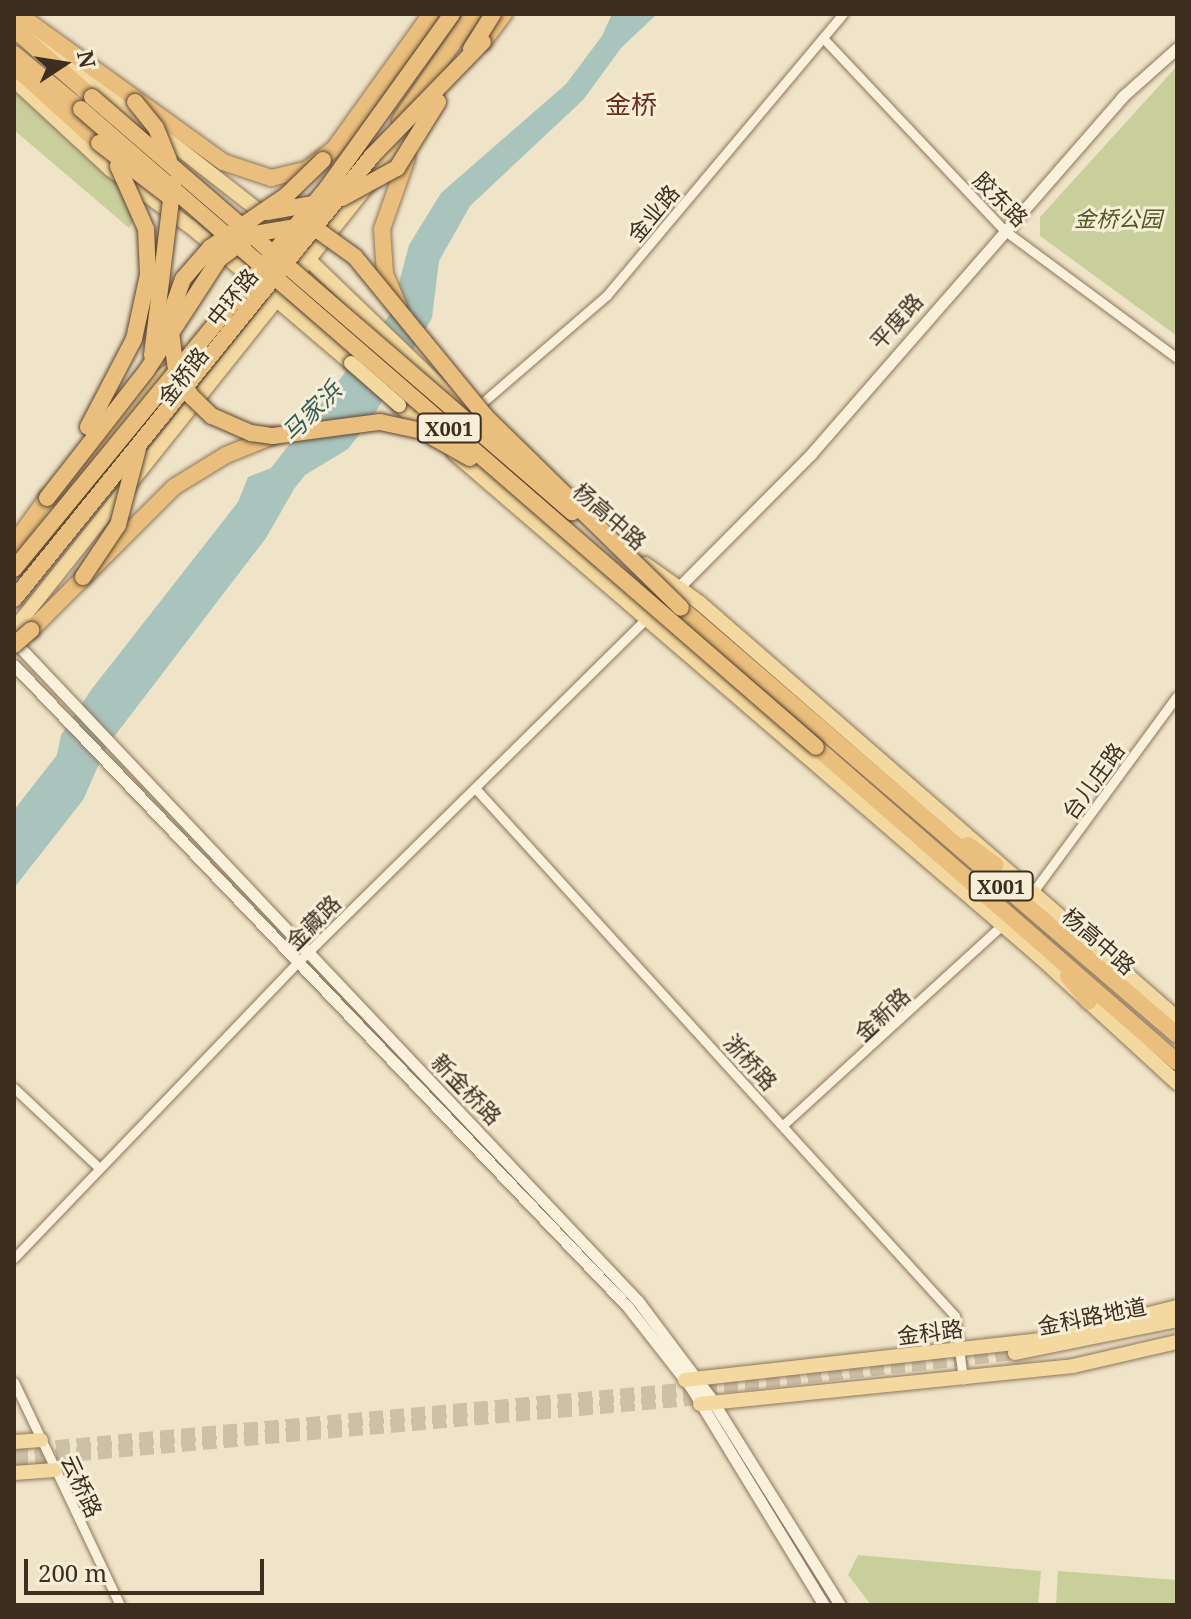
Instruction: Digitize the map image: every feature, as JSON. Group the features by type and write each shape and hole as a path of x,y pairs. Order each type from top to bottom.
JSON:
{"highway":[{"path":"18,14 135,102 223,162 256,175 288,176 323,160"},
{"path":"273,436 229,425 191,396 176,370 169,318 183,279 195,262 287,195 323,160 431,14"},
{"name":"中环路","path":"14,567 18,551 327,188 452,14"},
{"name":"中环路","path":"14,601 372,156 476,14"},
{"path":"372,156 437,96 498,14"},
{"path":"401,312 385,274 382,229 408,157 498,14"},
{"name":"杨高中路","path":"14,29 681,608 969,880 1177,1062"},
{"name":"杨高中路","path":"14,54 614,572 822,741 883,783 1177,1035"},
{"path":"14,66 99,143 162,193 198,208 237,214 344,197 386,177 408,157"},
{"path":"83,577 108,544 127,503 172,220 168,155 135,102"},
{"path":"18,551 134,339 148,275 140,207 99,143"},
{"path":"47,498 147,370 205,276 253,234 273,227 319,231 355,257 485,416 681,608"},
{"path":"14,643 174,487 226,455 273,436 361,423 422,431 493,475 614,572"},
{"path":"883,783 996,865"},
{"path":"878,817 969,880"},
{"path":"1036,938 1089,1002"}],"main road":[{"path":"191,402 198,368 261,286 288,242 371,146 372,118 445,14"},
{"name":"金桥路","path":"14,629 390,154 476,14"},
{"name":"金桥路","path":"390,154 430,113 498,14"},
{"name":"杨高中路","path":"14,19 256,209 307,261 423,365 469,414 678,588 996,865 1034,891 1177,1018"},
{"path":"14,80 110,169 275,297"},
{"path":"275,297 274,281 288,242"},
{"name":"金桥路","path":"14,580 175,367 249,275 288,242"},
{"name":"X001","path":"275,297 645,620 878,817 1177,1083"},
{"name":"金桥路","path":"18,551 145,388 175,367"},
{"path":"14,601 60,544 68,510"},
{"name":"金科路","path":"691,1379 962,1350 1126,1324 1177,1307"},
{"name":"金科路地道","path":"1177,1320 1018,1359 1177,1333"},
{"path":"707,1404 1073,1366 1177,1342"},
{"path":"14,1442 41,1440"},
{"path":"14,1473 55,1470"}],"street":[{"name":"金业路","path":"469,414 607,295 843,14"},
{"name":"胶东路","path":"823,38 1004,230 1177,358"},
{"name":"平度路","path":"645,620 811,454 1122,97 1177,48"},
{"name":"金藏路","path":"14,1258 97,1166 299,961 645,620"},
{"name":"新金桥路","path":"14,643 119,748 638,1301 840,1605"},
{"name":"新金桥路","path":"14,665 571,1243 691,1379"},
{"name":"台儿庄路","path":"1034,891 1177,696"},
{"name":"浙桥路","path":"475,788 955,1316 962,1350 963,1379"},
{"name":"金新路","path":"783,1125 1001,926"},
{"path":"14,1088 97,1166"},
{"name":"云桥路","path":"14,1382 120,1605"},
{"name":"新金桥路","path":"707,1404 824,1605"}],"green space":[{"name":"金桥公园","path":"1177,66 1177,336 1040,236 1040,217"},
{"path":"14,91 143,204 129,228 14,130"},
{"path":"858,1555 1041,1571 1038,1605 871,1605 848,1575"},
{"path":"1058,1571 1177,1580 1177,1605 1056,1605"}],"water":[{"path":"612,14 657,14 621,48 583,100 470,206 439,261 432,318 372,418 348,449 305,475 294,489 266,538 107,746 83,800 14,888 14,810 57,755 61,735 91,690 238,502 248,477 271,468 391,313 409,245 441,193 566,84 602,36"}],"tunnel":[{"path":"14,1451 703,1388 1015,1353"},
{"path":"14,1460 711,1397"}],"district":[{"name":"金桥","path":"631,105"}],"water label":[{"name":"马家浜","path":"311,411"}]}
